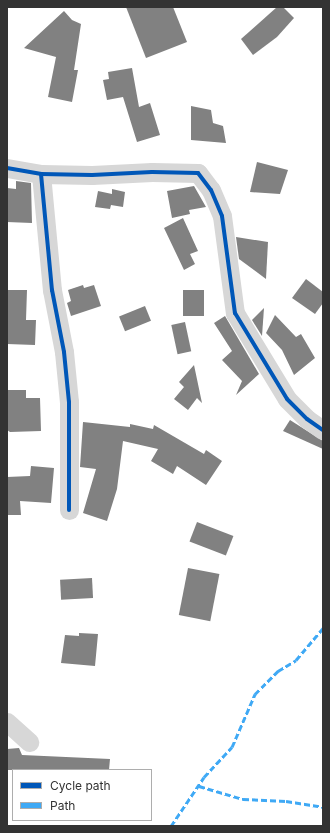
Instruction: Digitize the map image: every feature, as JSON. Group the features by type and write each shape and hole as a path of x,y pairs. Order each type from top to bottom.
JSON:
{"street":[{"path":"7,168 41,174 152,172 198,173 211,190 222,216 235,313 287,399 307,419 323,430"},
{"path":"41,174 52,290 64,352 69,402 69,510"},
{"path":"7,722 29,742"}],"building":[{"path":"126,7 173,7 187,42 146,58"},
{"path":"277,7 283,7 294,18 277,37 253,55 241,39"},
{"path":"64,11 72,20 81,24 74,70 78,70 72,102 48,97 56,57 24,48"},
{"path":"132,68 139,107 150,103 160,135 137,142 123,97 107,100 103,80 109,79 108,72"},
{"path":"191,106 211,110 213,123 223,126 226,143 191,140"},
{"path":"257,162 288,170 280,194 250,192"},
{"path":"16,181 31,183 32,223 7,222 7,188 16,189"},
{"path":"194,186 206,207 189,210 190,214 172,218 167,191"},
{"path":"112,189 125,192 123,207 111,205 110,209 95,207 98,191 112,194"},
{"path":"183,218 198,251 190,254 195,264 184,270 164,228"},
{"path":"236,237 268,242 266,279 239,259"},
{"path":"306,279 323,292 323,303 315,314 292,298"},
{"path":"83,285 84,288 94,285 101,306 71,316 67,303 71,301 68,290"},
{"path":"7,290 27,290 26,320 36,320 35,345 7,344"},
{"path":"183,290 204,290 204,316 183,316"},
{"path":"145,306 151,321 125,331 119,316"},
{"path":"264,308 262,336 252,320"},
{"path":"275,315 296,337 301,334 315,358 294,375 282,350 266,333"},
{"path":"225,316 259,374 236,395 242,381 222,360 232,351 214,323"},
{"path":"185,322 191,351 178,354 171,325"},
{"path":"194,365 202,403 197,398 188,410 174,399 184,387 179,382"},
{"path":"7,390 26,390 26,398 40,398 41,431 10,432 7,430"},
{"path":"290,420 323,441 323,449 283,431"},
{"path":"83,422 130,427 130,424 153,429 154,425 204,454 206,450 222,461 206,485 177,466 173,474 151,461 158,449 123,441 117,489 107,521 83,513 96,469 80,467"},
{"path":"31,466 54,468 51,503 20,501 21,515 7,515 7,477 30,476"},
{"path":"197,522 233,536 226,556 189,542"},
{"path":"188,568 219,574 210,621 179,615"},
{"path":"92,578 93,598 61,600 60,580"},
{"path":"79,633 98,634 95,666 61,663 65,635 79,636"},
{"path":"19,748 22,755 110,759 109,769 7,770 7,749"}],"marked path":[{"path":"171,826 204,777 232,747 255,694 278,671 296,660 323,628"},
{"path":"199,786 243,799 286,801 323,807"}],"cycle path":[{"path":"7,168 41,174 92,175 152,172 198,173 211,190 222,216 235,313 287,399 307,419 323,430"},
{"path":"41,174 52,290 64,352 69,402 69,510"}]}
